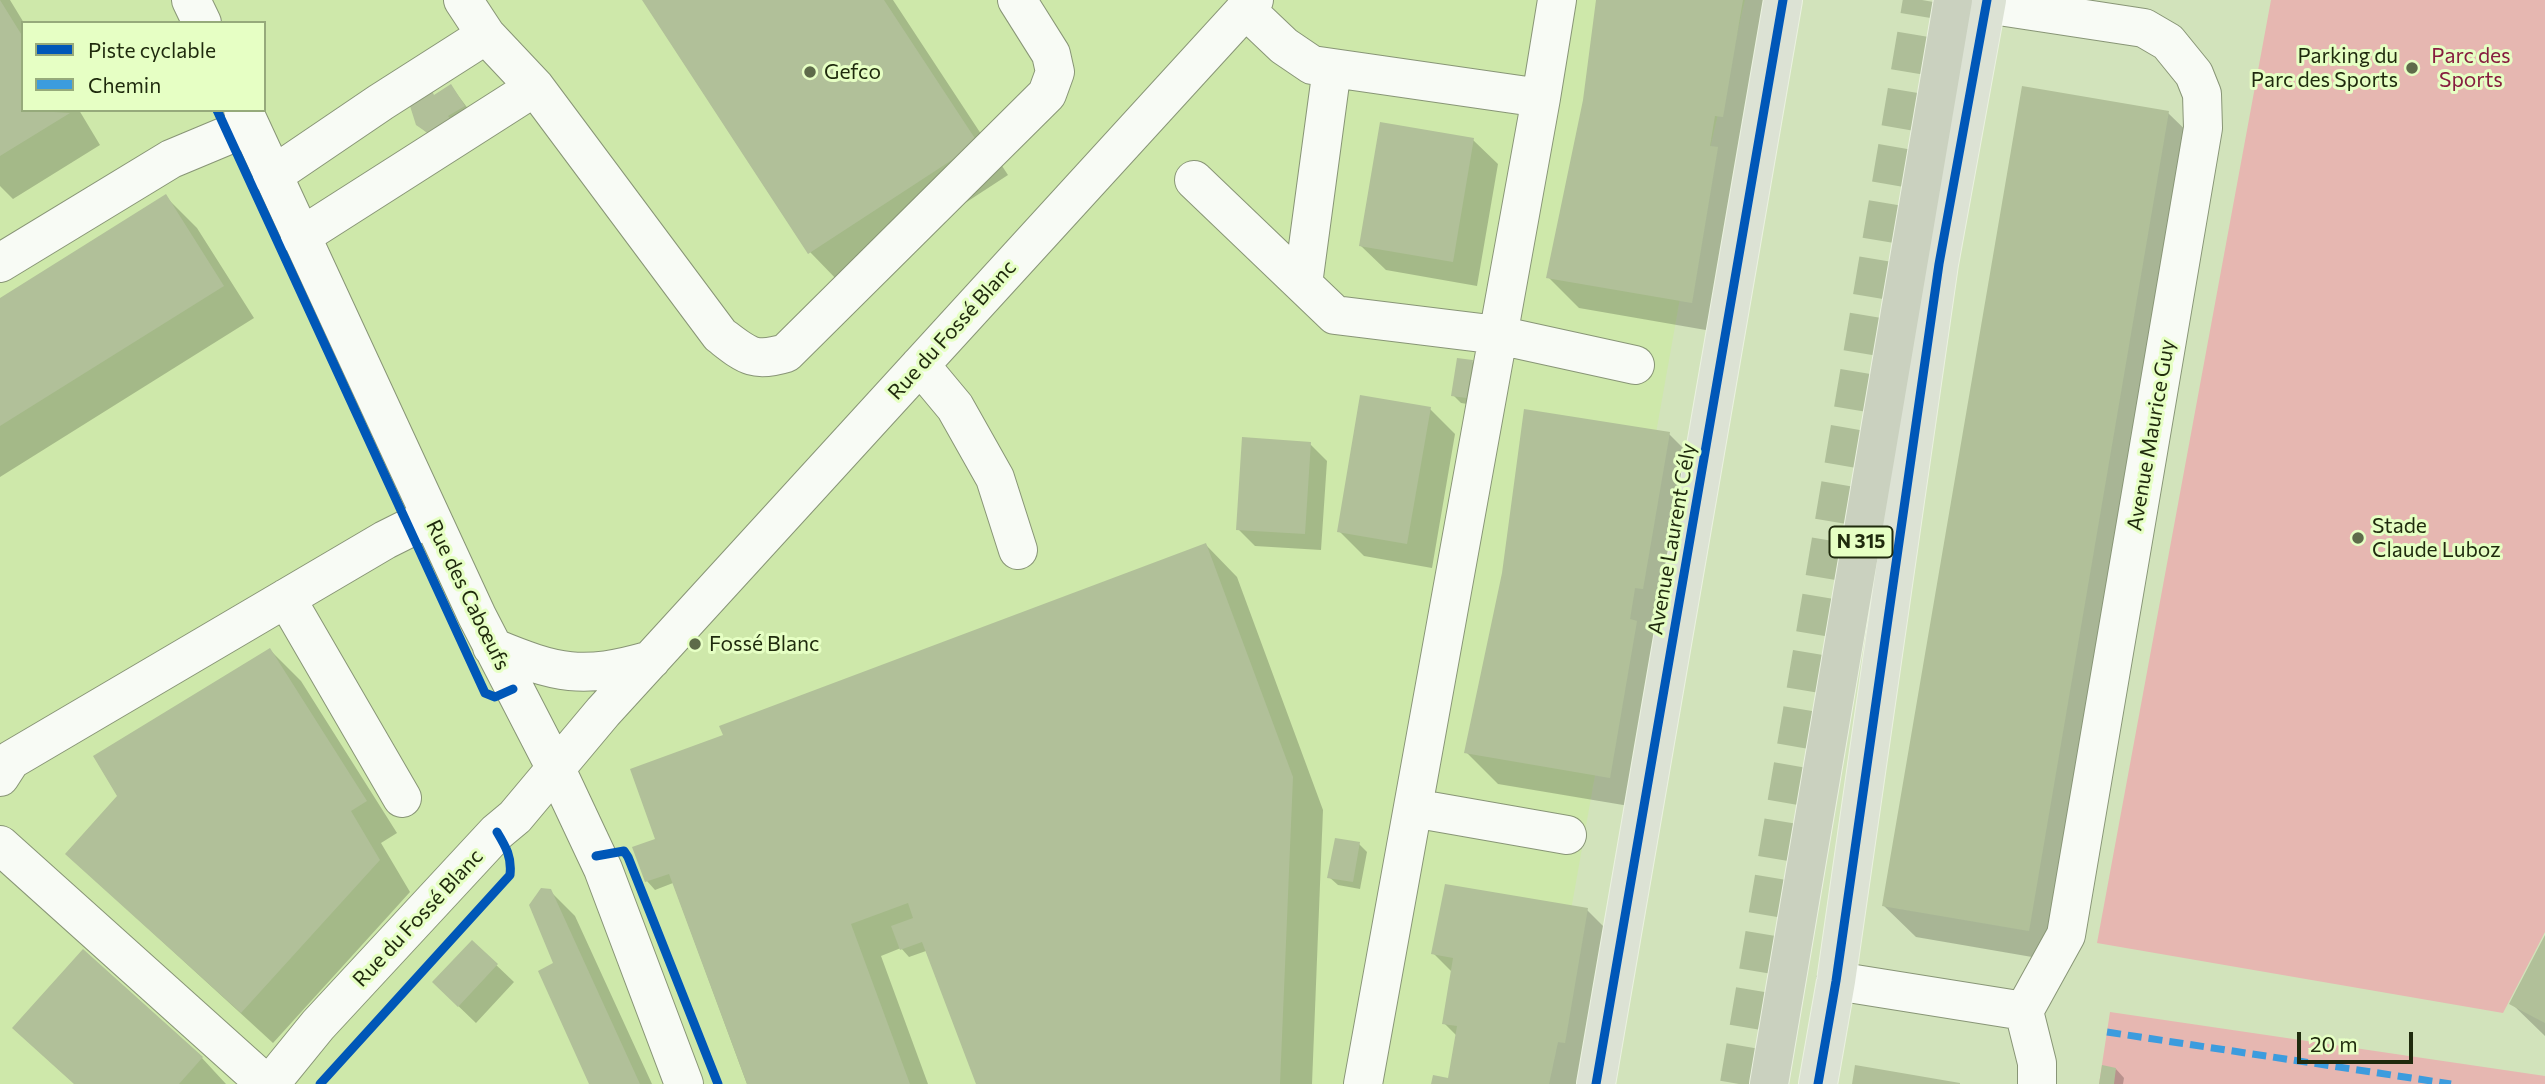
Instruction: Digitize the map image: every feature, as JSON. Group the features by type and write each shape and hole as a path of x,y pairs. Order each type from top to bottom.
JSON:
{"highway":[{"name":"N 315","path":"1769,1084 1975,2"}],"main road":[{"name":"Avenue Laurent Cély","path":"1596,1084 1783,0"},
{"path":"1818,1084 1836,981 1975,2"}],"street":[{"path":"191,0 201,21"},
{"path":"463,0 486,35 535,87 720,335 744,354 763,360 786,353 1047,94 1055,72 1051,54 1017,0"},
{"path":"1363,1084 1557,0"},
{"name":"Avenue Maurice Guy","path":"1975,2 2144,28 2168,42 2192,68 2202,94 2203,128 2066,935 2024,1011"},
{"path":"1250,5 1284,46 1312,65 1541,98"},
{"name":"Rue du Fossé Blanc","path":"268,1084 318,1025 556,769 594,722 1250,5"},
{"path":"272,176 486,35"},
{"path":"1303,284 1332,68"},
{"path":"300,237 535,87"},
{"path":"0,263 171,159 246,118"},
{"name":"Rue des Cabœufs","path":"246,118 492,647 556,769 603,869 684,1084"},
{"path":"1194,180 1335,315 1498,335 1635,365"},
{"path":"920,365 955,407 995,478 1018,550"},
{"path":"0,777 11,760 391,537 431,517"},
{"path":"286,598 402,798"},
{"path":"492,647 538,666 591,674 651,660"},
{"path":"1413,808 1567,835"},
{"path":"0,845 268,1084"},
{"path":"1836,981 2024,1011 2036,1063 2037,1084"}],"shaded area":[{"path":"0,0 1745,0 1697,203 1540,1084 0,1084"}],"green space":[{"name":"Stade Claude Luboz","path":"2271,0 2545,0 2545,932 2503,1013 2097,943"},
{"path":"2110,1012 2545,1076 2545,1084 2099,1084"}],"building":[{"path":"0,0 21,34 21,112 70,113 0,156"},
{"name":"Gefco","path":"642,0 884,0 978,143 808,254"},
{"path":"1596,0 1743,0 1723,117 1715,116 1710,146 1718,147 1692,303 1546,278 1583,100"},
{"path":"451,84 465,106 448,116 451,120 429,134 416,125 410,106 432,91 434,95"},
{"path":"2022,86 2169,111 2029,931 1882,906"},
{"path":"1380,122 1474,138 1453,262 1359,246"},
{"path":"166,194 224,286 0,426 0,298"},
{"path":"1457,358 1473,360 1467,398 1451,396"},
{"path":"1360,395 1431,407 1407,544 1337,532"},
{"path":"1524,409 1670,432 1643,589 1635,588 1630,619 1637,621 1610,778 1464,753 1502,573"},
{"path":"1242,437 1311,442 1305,534 1236,530"},
{"path":"1206,543 1293,777 1280,1084 976,1084 922,942 900,950 891,926 913,918 908,903 851,924 910,1084 747,1084 669,874 645,882 632,847 655,839 630,769 723,735 719,726"},
{"path":"270,648 367,801 351,811 380,860 241,1013 65,854 117,796 93,756"},
{"path":"1335,838 1360,842 1353,882 1327,878"},
{"path":"1445,884 1588,908 1565,1043 1558,1042 1549,1084 1431,1084 1433,1075 1448,1078 1457,1026 1442,1024 1453,958 1431,954"},
{"path":"541,888 551,889 640,1084 589,1084 538,971 553,963 529,905"},
{"path":"2545,935 2545,1023 2509,1004"},
{"path":"472,940 498,964 458,1007 432,982"},
{"path":"83,949 203,1057 179,1084 74,1084 12,1028"},
{"path":"1855,1065 1960,1083 1960,1084 1852,1084"},
{"path":"2102,1065 2116,1068 2114,1084 2099,1084"}],"tunnel":[{"path":"1739,1084 1922,0"}],"marked path":[{"path":"2107,1032 2451,1084"}],"cycle path":[{"path":"1596,1084 1783,0"},
{"path":"1818,1084 1836,981 1939,264 1987,0"},
{"path":"218,112 485,693 495,697 513,689"},
{"path":"320,1084 510,875 508,852 497,832"},
{"path":"596,856 624,851 628,857 718,1084"}],"place":[{"name":"Parking du Parc des Sports","path":"2412,68"},
{"name":"Gefco","path":"810,72"},
{"name":"Stade Claude Luboz","path":"2358,538"},
{"name":"Fossé Blanc","path":"695,644"}],"park label":[{"name":"Parc des Sports","path":"2471,68"}]}
